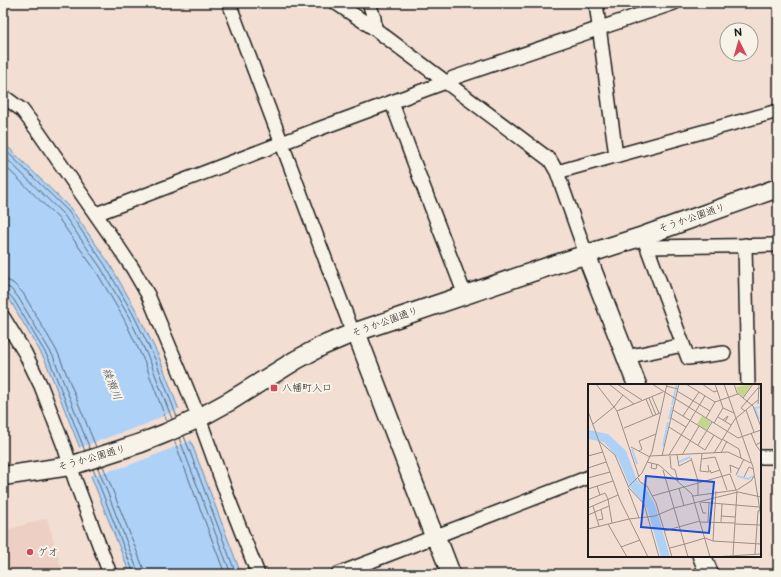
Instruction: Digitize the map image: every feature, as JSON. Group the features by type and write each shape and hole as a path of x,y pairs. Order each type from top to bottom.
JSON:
{"street":[{"path":"229,3 434,536 441,548 451,574"},
{"path":"336,3 375,29 550,160 558,172 586,254 637,384"},
{"path":"369,3 374,18 375,29"},
{"path":"596,3 616,156"},
{"path":"96,214 282,143 447,83 453,78 674,3"},
{"path":"3,96 22,110 37,130 96,214 133,269 148,295 181,374 196,420 228,495 258,574"},
{"path":"392,103 465,295"},
{"path":"558,172 778,110"},
{"name":"そうか公園通り","path":"3,476 76,464 166,434 196,420 230,401 296,360 322,346 355,332 586,254 645,241 778,188"},
{"path":"724,353 688,358 645,241 778,245"},
{"path":"745,245 748,384"},
{"path":"3,317 25,353 41,386 65,449 76,464 110,574"},
{"path":"626,357 683,345"},
{"path":"761,457 778,457"},
{"path":"338,574 588,477"},
{"path":"702,557 709,574"}],"shaded area":[{"name":"ゲオ","path":"47,518 63,574 3,574 3,531"}],"water":[{"name":"綾瀬川","path":"3,141 71,209 109,263 137,312 159,357 241,574 130,574 45,360 11,302 3,293"}],"pier":[{"path":"180,408 192,440 124,467 89,476 78,448 146,424"}],"place":[{"name":"八幡町入口","path":"274,388"},
{"name":"ゲオ","path":"30,552"}]}
